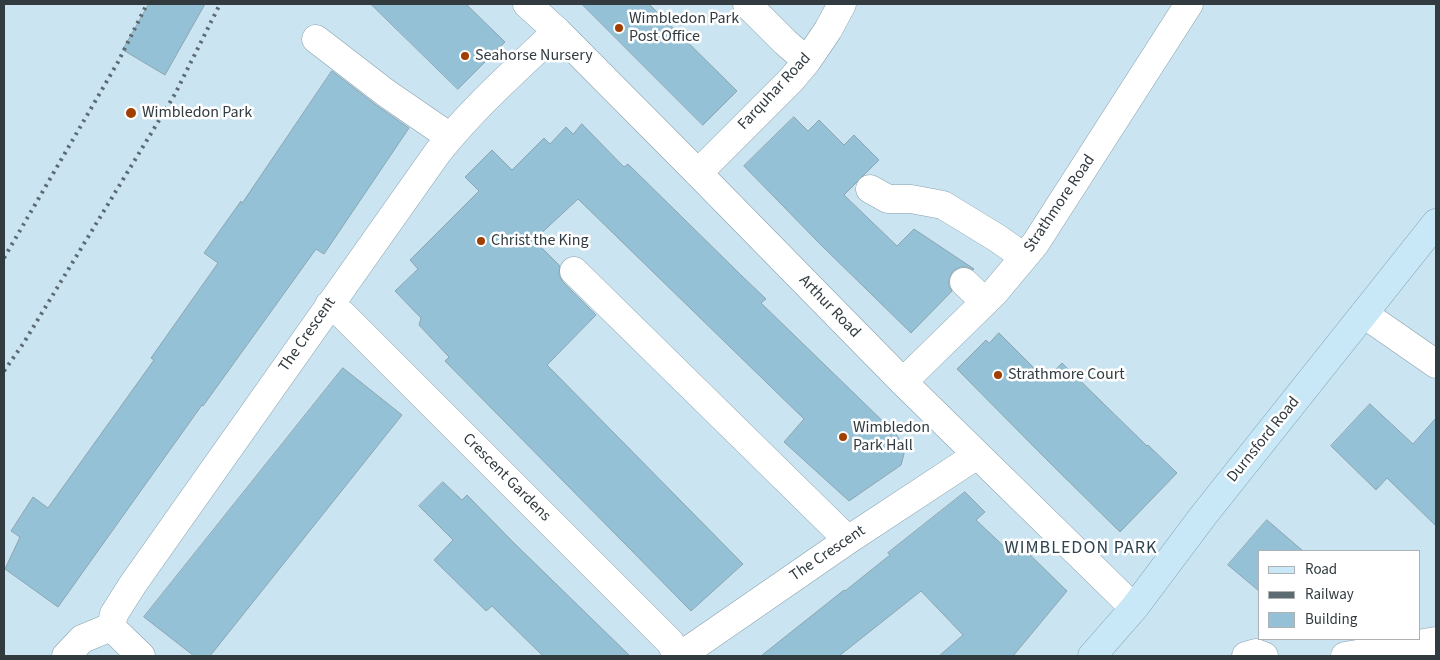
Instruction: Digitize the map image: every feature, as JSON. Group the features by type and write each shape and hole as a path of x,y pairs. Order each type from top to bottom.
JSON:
{"main road":[{"name":"Durnsford Road","path":"1092,656 1134,608 1203,516 1436,223"}],"street":[{"name":"Arthur Road","path":"527,4 557,31 903,382 1134,608"},
{"path":"747,4 807,61"},
{"name":"Farquhar Road","path":"698,173 792,79 828,30 842,4"},
{"name":"Strathmore Road","path":"903,382 985,302 1035,244 1189,4"},
{"name":"The Crescent","path":"111,628 114,614 133,584 438,152 478,108 557,31"},
{"path":"316,39 386,93 450,137"},
{"path":"870,189 888,199 910,199 943,205 1024,257"},
{"path":"574,271 848,540"},
{"path":"964,282 985,302"},
{"name":"Crescent Gardens","path":"329,305 343,315 670,642 679,656"},
{"path":"1364,314 1436,364"},
{"name":"The Crescent","path":"679,656 848,540 977,455"},
{"path":"66,656 82,639 111,628 141,656"},
{"path":"1345,656 1436,641"},
{"path":"1246,656 1256,653 1264,656"}],"building":[{"path":"149,4 205,4 165,75 123,50"},
{"path":"371,4 466,4 505,42 458,89"},
{"path":"582,4 649,4 737,91 703,125"},
{"path":"332,71 409,128 324,254 316,249 58,607 5,569 20,537 11,531 33,497 48,508 154,360 151,358 218,263 204,253 241,201 242,203"},
{"path":"794,117 808,131 819,120 844,145 854,135 879,160 844,195 897,246 914,229 974,269 960,267 953,271 949,279 949,286 952,291 911,333 744,166"},
{"path":"582,124 624,167 628,164 766,299 761,303 895,433 902,443 904,454 901,465 849,501 784,442 804,419 578,199 534,240 560,266 559,275 563,282 596,315 547,365 743,564 691,611 445,361 449,357 419,325 421,318 395,291 418,269 410,260 479,191 465,177 492,150 512,170 544,138 550,144 566,127 573,134"},
{"path":"999,333 1046,380 1062,363 1177,473 1120,532 957,369 986,340 989,343"},
{"path":"343,368 402,415 210,656 194,656 144,617"},
{"path":"1370,404 1413,444 1436,418 1436,526 1387,478 1376,490 1331,446"},
{"path":"443,482 462,500 467,495 630,656 543,656 492,606 486,611 434,560 453,540 419,506"},
{"path":"965,492 985,512 976,520 1014,556 1023,548 1067,591 1013,656 939,656 963,635 921,591 839,656 761,656 890,555 888,553"},
{"path":"1267,520 1302,550 1258,550 1258,590 1228,565"}],"railway":[{"path":"4,258 118,62 147,4"},
{"path":"4,371 23,344 175,94 220,4"}],"place":[{"name":"Wimbledon Park Post Office","path":"619,28"},
{"name":"Seahorse Nursery","path":"465,56"},
{"name":"Wimbledon Park","path":"131,113"},
{"name":"Christ the King","path":"481,241"},
{"name":"Strathmore Court","path":"998,375"},
{"name":"Wimbledon Park Hall","path":"843,437"}],"district":[{"name":"WIMBLEDON PARK","path":"1081,549"}]}
